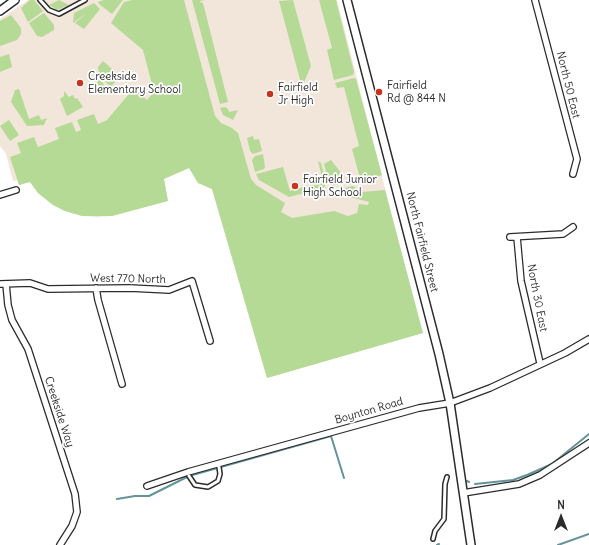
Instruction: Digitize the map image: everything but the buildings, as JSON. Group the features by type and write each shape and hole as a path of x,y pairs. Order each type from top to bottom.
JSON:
{"street":[{"path":"0,10 15,0"},
{"name":"North Fairfield Street","path":"347,0 418,269 450,403 471,545"},
{"name":"North 50 East","path":"535,0 576,159 573,174"},
{"path":"0,195 16,190"},
{"path":"510,237 564,234 573,228"},
{"name":"North 30 East","path":"517,237 521,281 540,363"},
{"name":"West 770 North","path":"3,284 30,283 48,289 130,288 168,290 192,281 210,341"},
{"name":"Creekside Way","path":"3,284 12,320 28,350 75,494 77,512 72,526 60,545"},
{"path":"96,288 98,300 122,384"},
{"name":"Boynton Road","path":"147,486 188,472 418,408 450,403 490,388 540,363 565,353 589,339"},
{"path":"463,493 519,484 540,475 589,443"}],"lane":[{"path":"40,0 48,10 60,14 85,0"},
{"path":"189,476 195,485 208,487 218,481 220,474 219,467"},
{"path":"433,539 435,531 444,519 445,484 447,477"}],"shaded area":[{"name":"Fairfield Junior High School","path":"28,0 337,0 422,333 267,378 212,189 198,183 189,168 164,179 168,201 112,216 82,216 65,211 53,205 38,193 30,182 19,185 17,180 13,181 6,154 0,146 0,19"}],"green space":[{"path":"30,0 34,0 43,11 28,22 21,8"},
{"path":"59,0 69,5 57,10 49,5"},
{"path":"104,0 123,0 112,14 99,4 98,2"},
{"path":"132,0 184,0 215,116 221,123 232,128 238,133 251,179 256,185 285,203 281,212 292,218 334,211 348,216 357,213 359,204 368,205 369,202 338,194 337,190 353,186 362,192 385,190 423,333 267,378 212,189 198,183 189,168 164,179 168,201 112,216 82,216 65,211 53,205 38,193 30,182 19,185 10,157 21,153 17,143 34,137 38,147 59,139 55,128 72,122 76,132 81,130 77,120 94,114 98,124 107,120 134,88 147,100 154,92 143,50 111,23 124,2"},
{"path":"192,0 205,0 200,2 203,3 228,102 220,104"},
{"path":"293,0 311,66 302,87 279,1"},
{"path":"319,0 336,0 354,72 353,75 334,80 327,50 332,48"},
{"path":"94,3 100,9 84,29 75,23 87,13 73,23 74,13"},
{"path":"44,13 54,25 54,30 42,37 37,36 29,23"},
{"path":"11,15 21,28 21,34 17,40 0,46 0,21"},
{"path":"9,54 12,67 0,72 0,57"},
{"path":"103,61 121,77 110,87 99,74 98,67"},
{"path":"91,69 107,89 102,94 96,85 97,84 93,78 95,76 90,70"},
{"path":"354,78 356,79 382,175 366,181 360,178 352,149 359,146 344,87 337,88 335,83"},
{"path":"19,89 29,119 39,115 41,120 47,118 44,125 27,126 11,102 15,90"},
{"path":"64,91 69,97 73,95 75,99 77,98 83,107 67,116 60,99 64,96"},
{"path":"225,107 229,112 238,110 233,120 223,115 220,108"},
{"path":"9,120 19,135 10,141 0,126"},
{"path":"253,136 254,140 259,139 262,151 253,154 250,151 247,138"},
{"path":"263,154 265,167 264,169 255,172 252,160 255,156"},
{"path":"331,160 342,174 344,180 342,183 332,186 329,183 324,164"},
{"path":"318,161 321,163 326,183 324,188 289,197 259,180 256,174 283,167 290,191 323,181"}],"waterway":[{"path":"475,484 513,480 527,475 552,464 589,434"},
{"path":"117,499 135,496 149,496 189,476 331,436 344,478"},
{"path":"558,545 589,534"}],"place":[{"name":"Creekside Elementary School","path":"80,83"},
{"name":"Fairfield Rd @ 844 N","path":"379,92"},
{"name":"Fairfield Jr High","path":"270,94"},
{"name":"Fairfield Junior High School","path":"295,186"}]}
